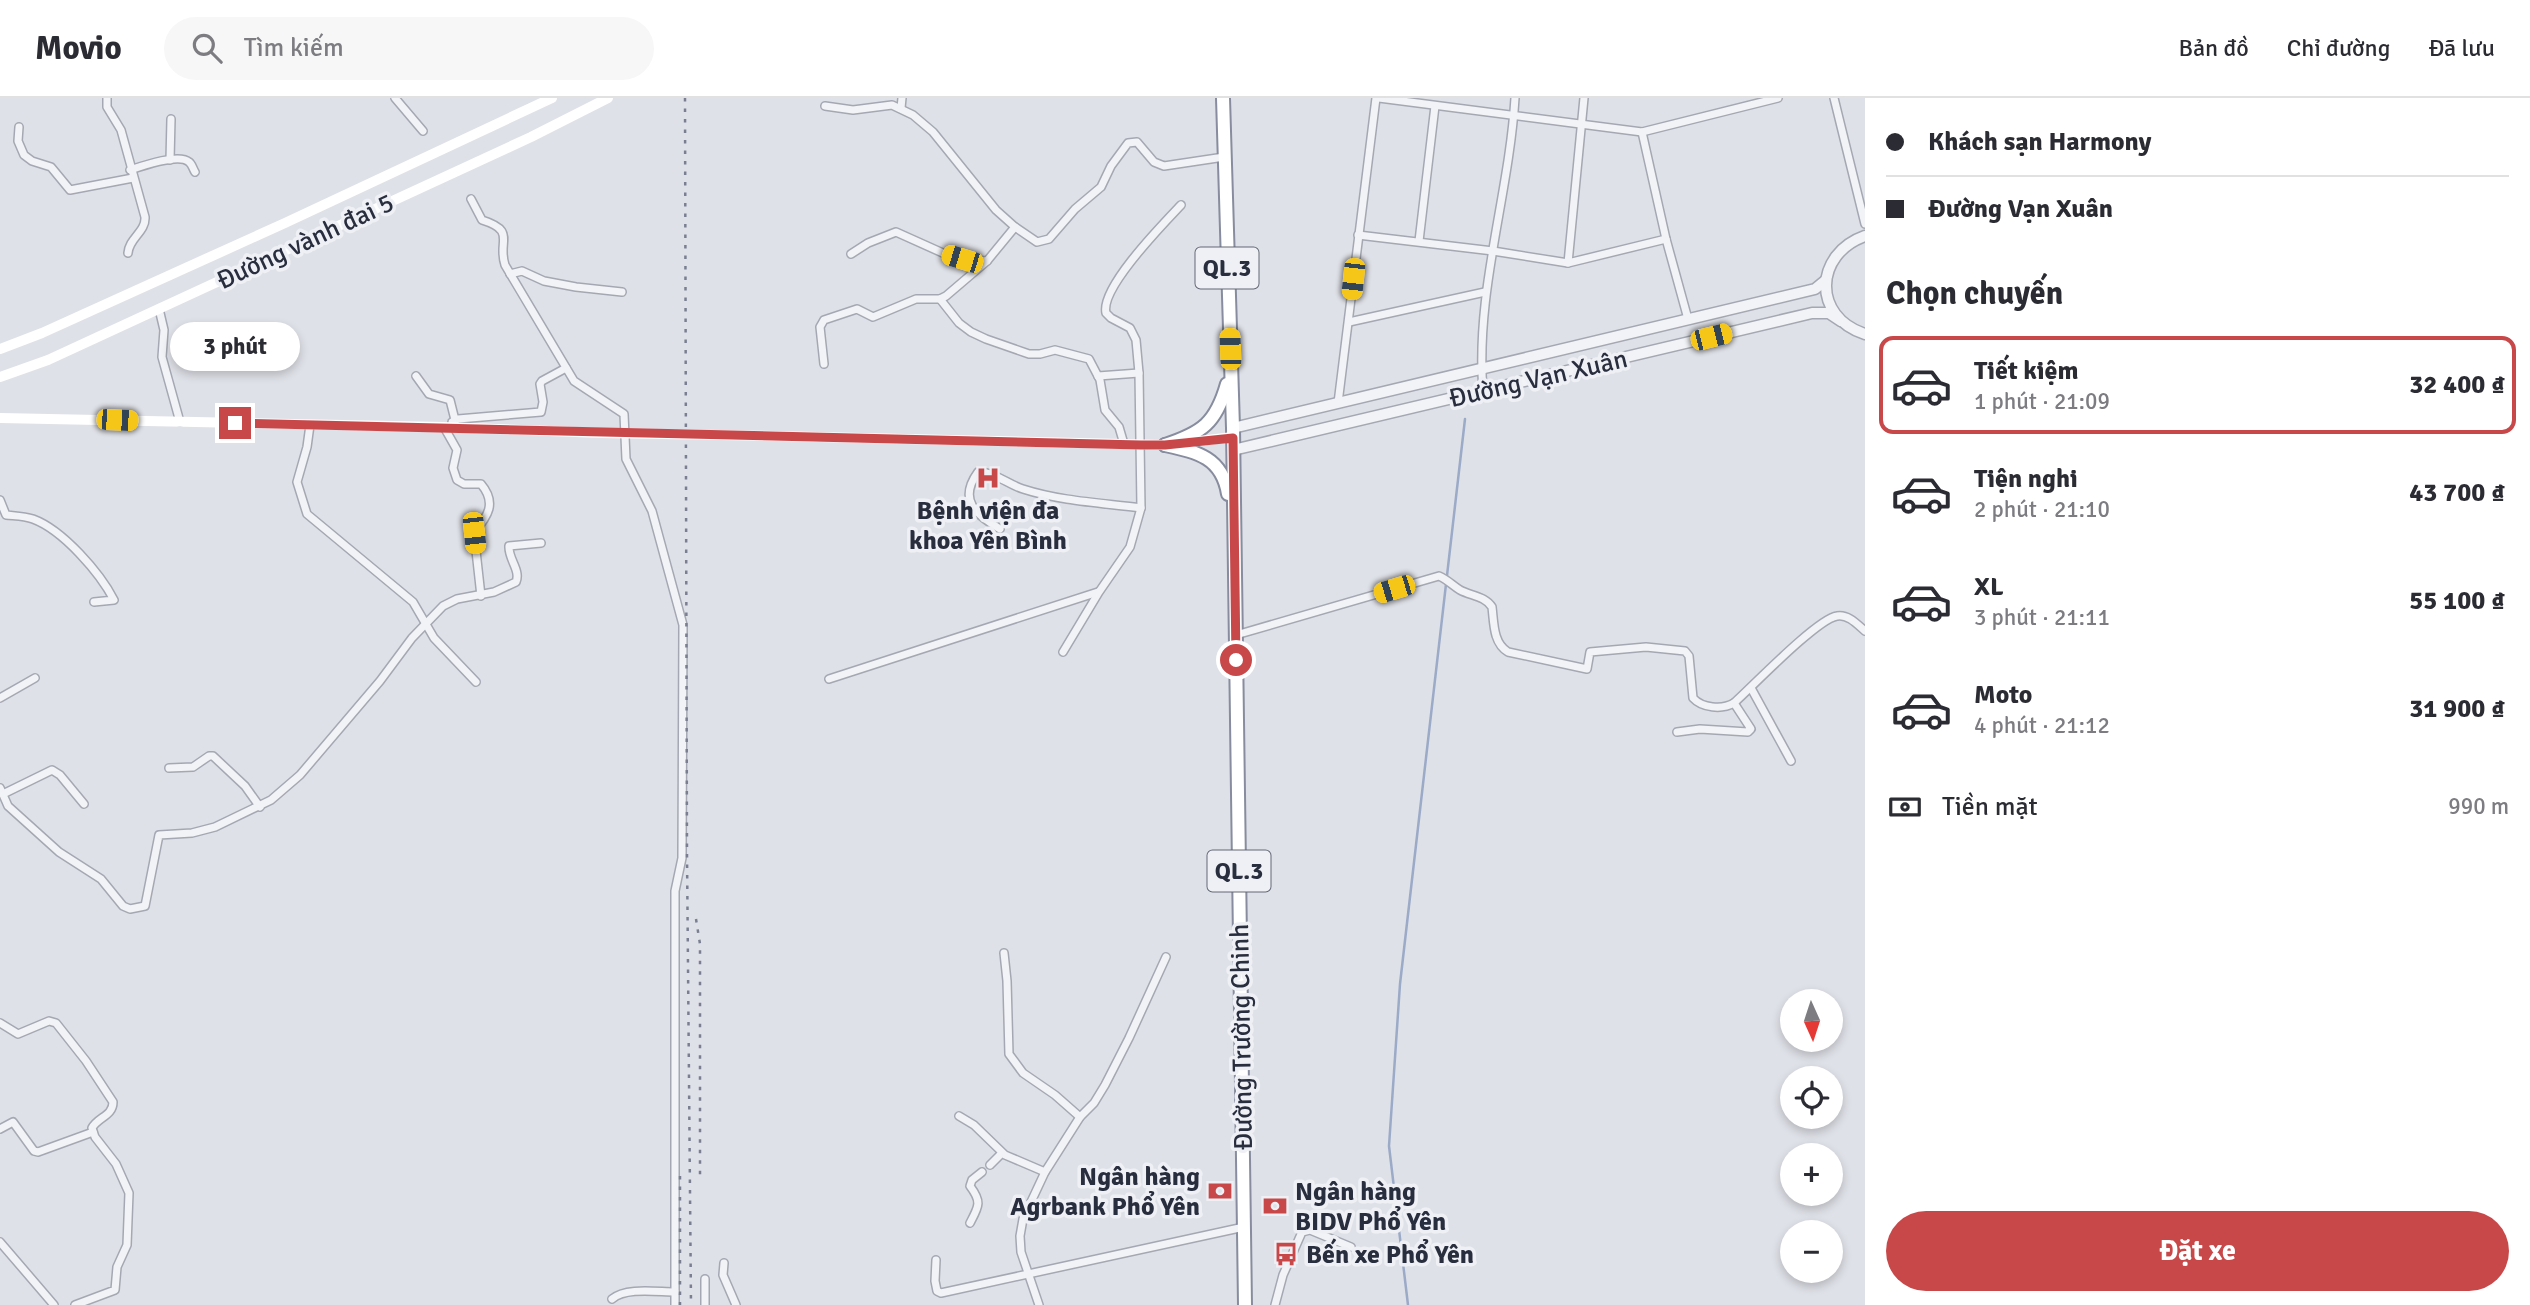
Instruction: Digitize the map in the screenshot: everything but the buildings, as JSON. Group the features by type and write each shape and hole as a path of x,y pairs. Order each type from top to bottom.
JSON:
{"highway":[{"name":"Đường Trường Chinh","path":"1223,98 1233,438 1245,1305"},
{"path":"1165,445 1199,432 1208,424 1219,408 1231,370"},
{"path":"1165,445 1195,452 1206,457 1218,468 1227,488 1233,525"}],"main road":[{"name":"Đường vành đai 5","path":"0,349 42,333 552,98"},
{"name":"Đường vành đai 5","path":"0,377 48,360 531,137 608,98"},
{"name":"Đường Vạn Xuân","path":"0,418 310,425 450,424 602,433 1141,445 1233,438"}],"street":[{"path":"107,98 107,107 121,130 145,222 129,246 128,253"},
{"path":"395,98 423,131"},
{"path":"901,108 902,98"},
{"path":"1338,403 1377,98 1642,132 1754,101 1778,98"},
{"path":"1483,391 1481,369 1485,292 1515,98"},
{"path":"1569,263 1584,98"},
{"path":"1835,98 1865,224"},
{"path":"825,106 853,110 892,105 901,108 933,132 996,210 1015,228 1037,242 1049,239 1075,209 1101,187 1121,150 1132,141 1141,144 1154,162 1164,166 1224,157"},
{"path":"1419,241 1435,106"},
{"path":"170,160 171,120"},
{"path":"19,127 18,141 24,155 51,167 70,190 133,178"},
{"path":"1642,132 1666,239 1688,319"},
{"path":"130,170 185,159 195,172"},
{"path":"471,200 482,220 493,223 502,230 505,242 503,261 566,368 580,387 624,414 626,459 652,511 683,625 682,858 675,891 675,1305"},
{"path":"1063,652 1130,547 1141,508 1139,373 1134,333 1106,313 1107,298 1149,238 1181,205"},
{"path":"824,364 820,327 824,320 858,309 873,317 916,299 940,299 987,261 1015,228"},
{"path":"851,254 868,243 896,232 945,254 962,259 987,261"},
{"path":"1358,235 1569,263 1666,239"},
{"path":"1841,321 1832,309 1827,295 1826,280 1830,264 1839,251 1852,240 1865,236"},
{"path":"510,274 522,271 544,281 622,292"},
{"name":"Đường Vạn Xuân","path":"1233,438 1338,403 1815,289 1826,280"},
{"path":"1349,322 1485,292"},
{"path":"940,299 959,323 971,332 1029,354 1055,350 1089,359 1098,376 1105,410 1119,428 1124,444"},
{"path":"160,313 164,330 162,357 180,422"},
{"name":"Đường Vạn Xuân","path":"1233,438 1483,391 1812,313 1829,313 1865,334"},
{"path":"450,424 541,412 543,402 540,384 566,368"},
{"path":"1098,376 1139,373"},
{"path":"416,376 429,394 450,400 450,424 457,450 453,468 457,480 464,484 481,484 491,504 491,510 474,533 481,596"},
{"path":"310,425 298,482 307,514 414,601 433,638 476,681"},
{"path":"1000,529 974,512 970,502 970,488 978,472 988,473 1023,489 1077,501 1141,508"},
{"path":"0,500 6,515 36,520 80,555 114,600 94,603"},
{"path":"85,804 60,775 52,770 1,791 8,806 67,858 101,879 123,906 130,909 141,908 146,903 159,835 203,831 260,807 299,775 426,623 449,602 494,592 518,580 509,546 541,543"},
{"path":"1236,635 1434,577 1446,579 1460,590 1489,602 1497,642 1508,652 1587,669 1590,652 1646,647 1685,651 1689,656 1691,693 1696,702 1721,707 1734,704 1805,637 1834,617 1848,617 1865,631"},
{"path":"829,679 1099,592"},
{"path":"0,698 35,678"},
{"path":"1751,688 1791,761"},
{"path":"1677,732 1700,729 1748,732 1751,729 1750,724 1734,704"},
{"path":"169,768 193,767 213,756 245,786 260,807"},
{"path":"1004,953 1009,1054 1023,1073 1055,1095 1080,1117"},
{"path":"1039,1305 1021,1252 1023,1219 1045,1172 1080,1117 1094,1103 1105,1085 1166,957"},
{"path":"0,1023 18,1034 49,1021 55,1023 86,1061 113,1102 110,1112 94,1124 93,1132 126,1185 129,1201 127,1245 117,1267 115,1290 75,1305"},
{"path":"959,1116 974,1125 1002,1153 1045,1172"},
{"path":"0,1129 13,1122 38,1153 93,1132"},
{"path":"990,1165 1002,1153"},
{"path":"970,1223 978,1206 978,1198 970,1183 982,1172"},
{"path":"936,1260 935,1282 937,1291 941,1293 1244,1227"},
{"path":"1275,1305 1283,1275 1302,1231 1310,1230 1351,1247"},
{"path":"0,1241 54,1305"},
{"path":"724,1263 723,1275 736,1305"},
{"path":"705,1279 705,1305"},
{"path":"612,1299 617,1295 639,1292 675,1292"}],"waterway":[{"path":"1408,1305 1389,1146 1400,984 1465,419"}],"railway":[{"path":"685,98 691,1305"},
{"path":"696,919 700,944 700,1175"},
{"path":"680,1176 680,1305"}],"place":[{"name":"Bệnh viện đa khoa Yên Bình","path":"988,478"},
{"name":"Ngân hàng Agrbank Phổ Yên","path":"1220,1191"},
{"name":"Ngân hàng BIDV Phổ Yên","path":"1275,1206"},
{"name":"Bến xe Phổ Yên","path":"1286,1254"}],"route":[{"path":"235,423 1141,445 1233,438 1236,660"}]}
